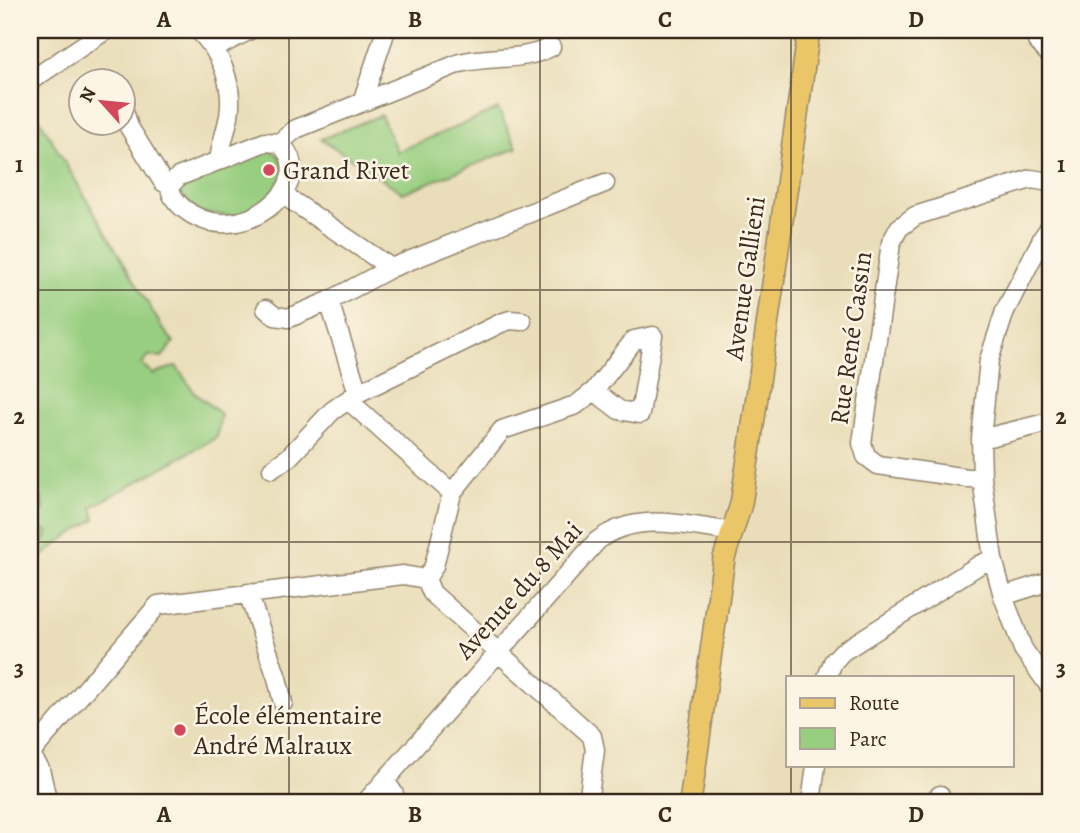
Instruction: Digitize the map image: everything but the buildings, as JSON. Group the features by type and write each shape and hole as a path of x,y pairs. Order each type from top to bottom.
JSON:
{"main road":[{"name":"Avenue Gallieni","path":"701,803 733,533 730,502 745,417 797,30"},
{"name":"Avenue Gallieni","path":"690,803 724,558 741,504 747,469 809,30"}],"street":[{"path":"30,82 106,30"},
{"path":"198,30 215,48 227,79 230,102 219,160"},
{"path":"215,48 250,30"},
{"path":"362,102 386,30"},
{"path":"1034,30 1037,41 1050,55"},
{"path":"279,143 296,129 460,63 534,55 551,47"},
{"path":"134,136 163,182 170,186"},
{"path":"265,142 279,143 287,150 291,166 288,182 268,210 249,220 239,223 206,221 187,211 171,195 170,186 174,178 265,142"},
{"name":"Rue René Cassin","path":"982,478 878,464 866,456 862,443 891,243 899,228 915,216 1031,179 1050,182"},
{"path":"266,309 275,316 289,318 391,268 605,183"},
{"path":"282,194 391,268"},
{"path":"1050,227 1005,311 989,360 981,439 982,478 993,559 1003,596 1023,649 1050,687"},
{"path":"329,300 353,396 452,492"},
{"path":"272,469 289,457 332,411 353,396 501,323 510,320 522,321"},
{"path":"426,579 434,566 452,492 502,430 576,405 594,391"},
{"path":"981,439 1050,422"},
{"name":"Avenue du 8 Mai","path":"365,803 597,541 614,529 645,521 733,533"},
{"path":"827,676 833,662 842,652 979,565 993,559"},
{"path":"48,803 40,769 30,754 158,604 403,575 426,579"},
{"path":"426,579 432,593 592,736 595,750 588,803"},
{"path":"1003,596 1050,581"},
{"path":"248,593 283,703"},
{"path":"811,803 816,766"},
{"path":"385,780 394,794 395,803"}],"green space":[{"path":"30,103 163,329 174,342 162,357 148,356 142,364 153,374 176,366 195,393 221,414 217,437 92,507 95,519 30,566 30,543 44,541 49,533 39,526 40,518 32,515 41,513 44,508 41,497 30,495"},
{"path":"498,109 517,148 403,193 321,139 381,115 397,152"},
{"path":"260,150 269,150 278,155 283,164 283,178 269,200 237,217 198,212 178,191 180,185"},
{"path":"32,494 41,497 44,508 41,513 33,515 41,518 39,526 49,533 44,541 35,545 30,543"}],"place":[{"name":"Grand Rivet","path":"269,170"},
{"name":"École élémentaire André Malraux","path":"180,730"}]}
